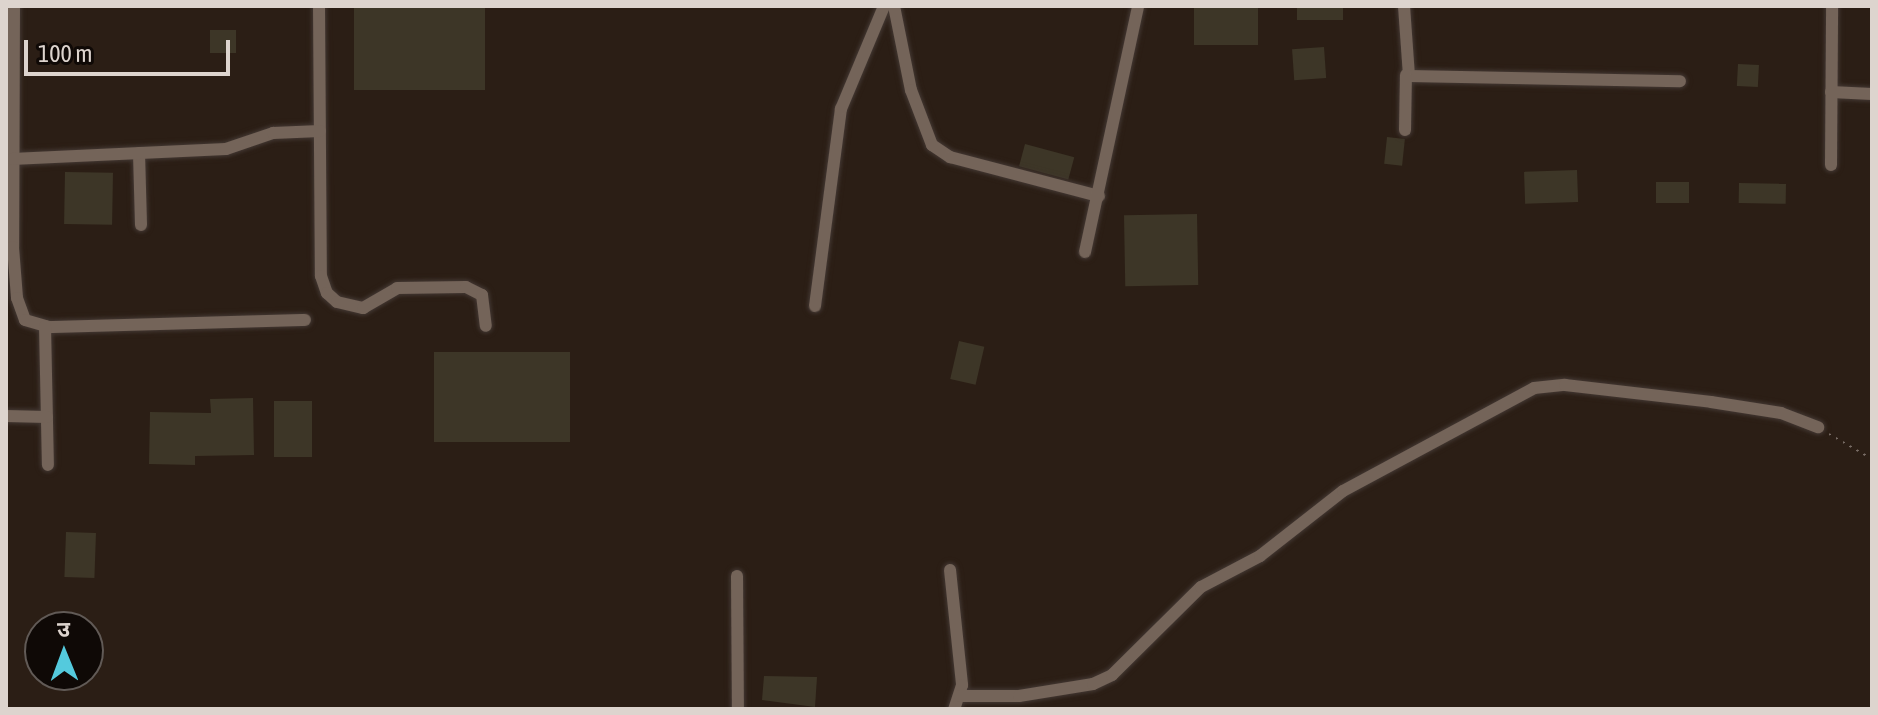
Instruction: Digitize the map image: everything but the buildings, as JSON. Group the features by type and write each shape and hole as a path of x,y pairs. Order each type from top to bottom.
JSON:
{"street":[{"path":"14,6 12,159 17,298 25,320 45,326 305,320"},
{"path":"319,6 321,276 327,293 337,302 363,308 406,286 466,287 482,295 486,326"},
{"path":"815,306 841,109 884,6"},
{"path":"894,6 911,90 932,145 950,157 1099,196"},
{"path":"1085,252 1138,6"},
{"path":"1404,6 1405,130"},
{"path":"1831,165 1832,6"},
{"path":"1406,75 1680,81"},
{"path":"1831,92 1872,94"},
{"path":"12,159 238,148 270,134 320,131"},
{"path":"139,153 141,225"},
{"path":"45,326 48,465"},
{"path":"960,696 1019,696 1086,685 1112,675 1201,587 1260,556 1343,491 1534,388 1565,385 1711,402 1781,413 1818,427"},
{"path":"6,416 47,417"},
{"path":"950,570 960,696 954,709"},
{"path":"737,576 738,709"}],"path":[{"path":"1818,427 1872,459"}]}
